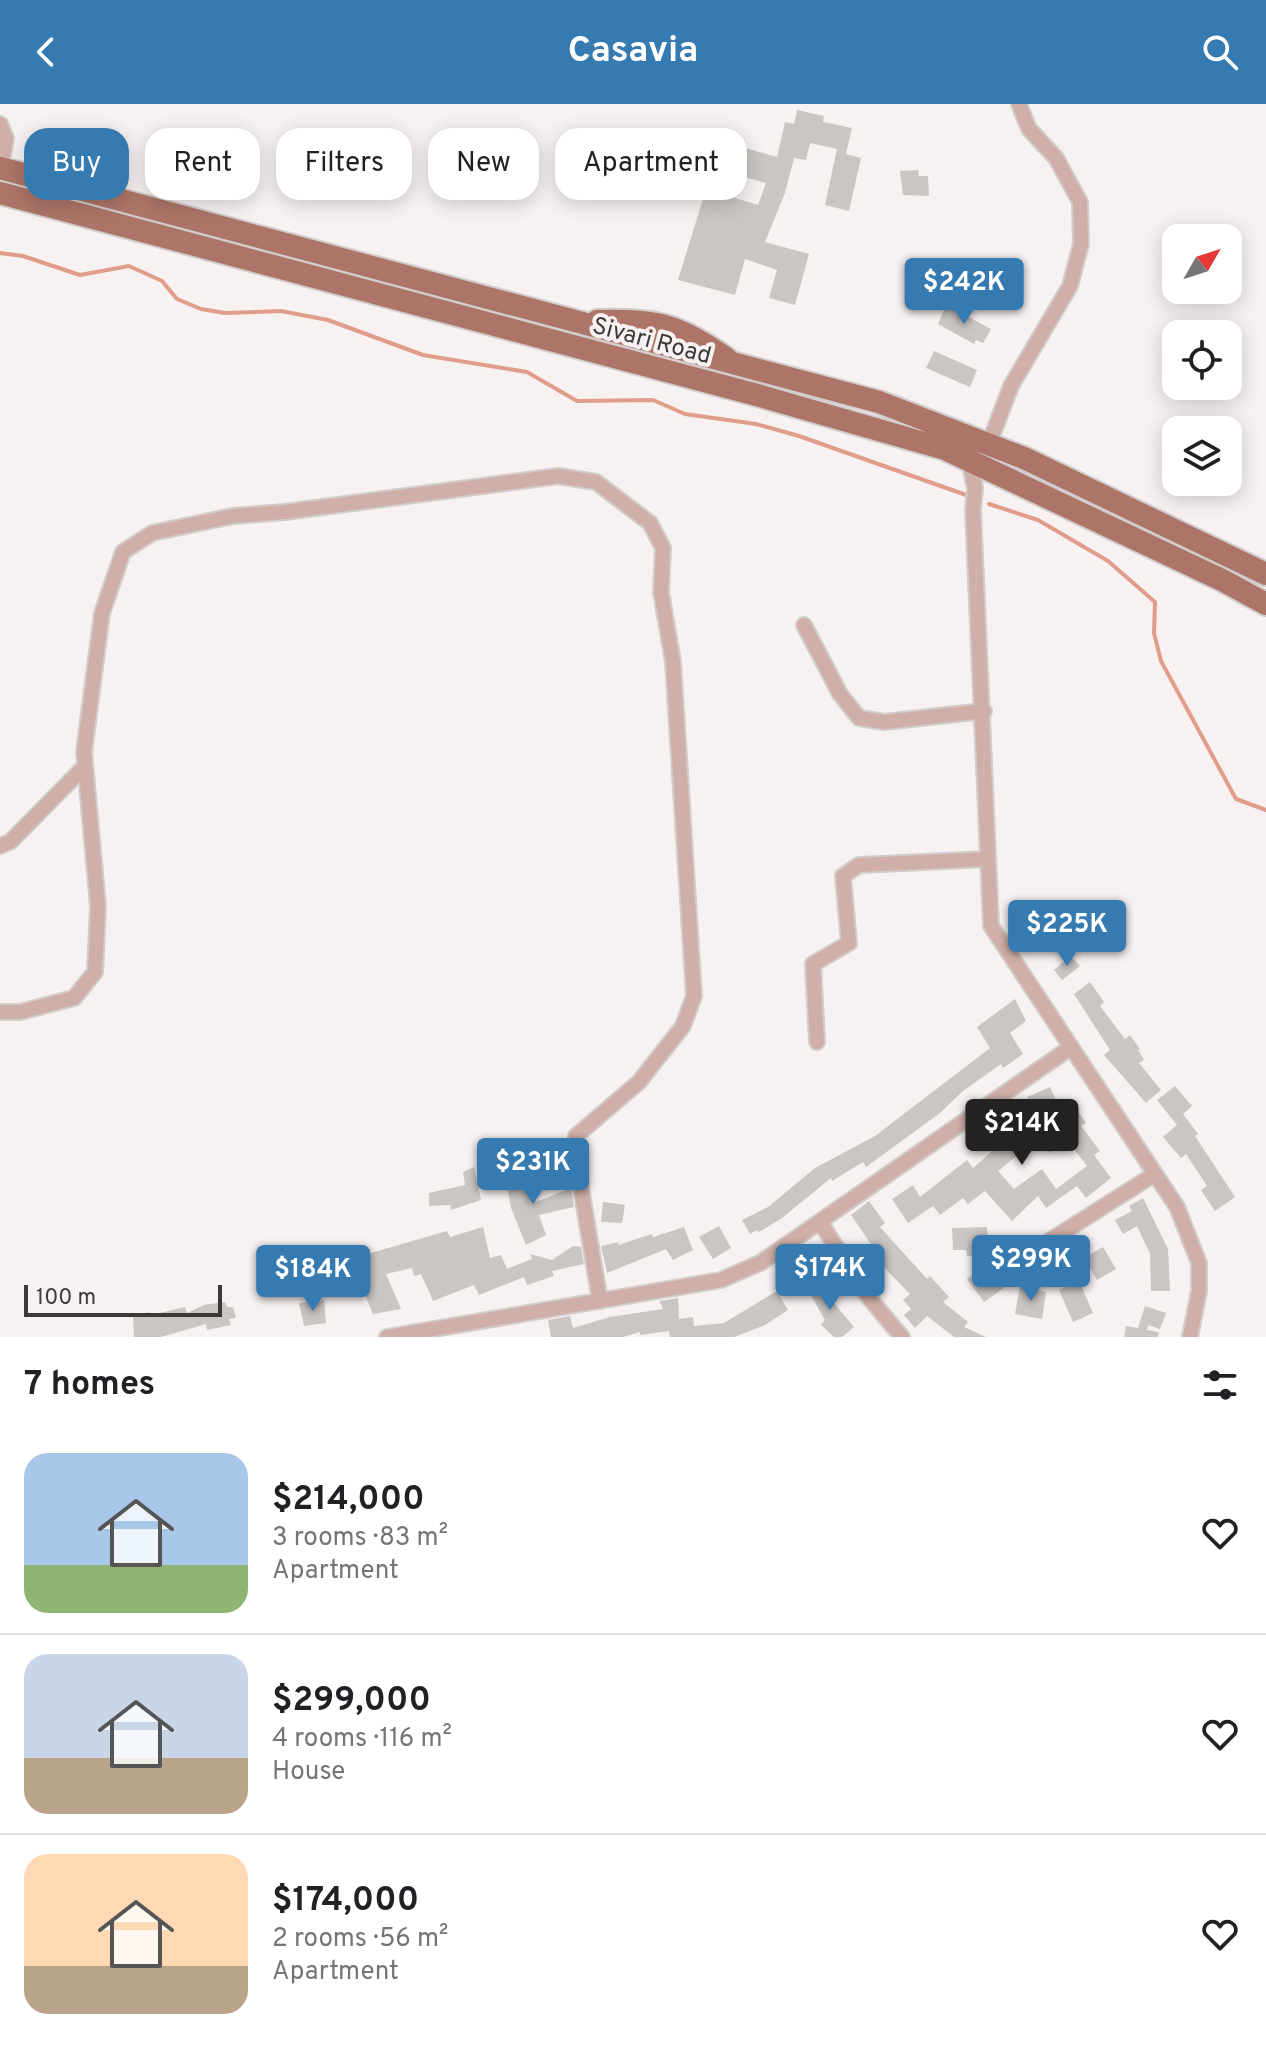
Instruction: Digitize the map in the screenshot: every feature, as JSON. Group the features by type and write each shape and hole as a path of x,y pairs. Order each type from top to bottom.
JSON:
{"main road":[{"name":"Sivari Road","path":"0,170 879,402 1024,458 1266,574"},
{"name":"Sivari Road","path":"0,193 757,395 945,449 1224,581 1266,604"}],"street":[{"path":"989,444 1011,386 1070,286 1081,244 1080,202 1056,158 1029,129 1019,104"},
{"path":"0,124 6,138 0,170"},
{"path":"969,461 975,488 973,510 991,926 1177,1207 1199,1263 1199,1291 1190,1337"},
{"path":"0,1012 20,1012 74,998 95,972 98,906 84,752 102,613 123,552 152,533 233,516 558,476 596,482 650,523 663,548 661,592 673,662 694,996 683,1026 639,1082 576,1136 581,1188 600,1301"},
{"path":"975,488 1002,476"},
{"path":"804,625 840,694 859,718 884,722 984,711"},
{"path":"0,846 10,842 42,806 85,766"},
{"path":"817,1042 813,964 849,943 843,876 859,865 988,859"},
{"path":"387,1337 721,1280 760,1263 1070,1048"},
{"path":"1041,1246 1155,1174"},
{"path":"820,1222 870,1299 902,1337"}],"building":[{"path":"797,110 824,116 823,122 852,128 846,154 861,158 849,211 825,205 837,149 810,143 806,160 794,158 785,193 765,242 809,254 795,305 769,298 777,270 745,259 735,295 678,280 703,200 742,200 758,205 766,183 747,178 747,149 777,157 785,122 794,124"},
{"path":"918,170 919,176 928,176 929,196 903,195 900,171"},
{"path":"946,305 991,329 983,343 976,340 974,344 938,324"},
{"path":"934,351 977,370 970,387 926,368"},
{"path":"1031,920 1045,939 1028,952 1014,932"},
{"path":"1071,956 1080,966 1062,980 1054,970"},
{"path":"1090,982 1104,1002 1100,1006 1125,1039 1130,1035 1140,1049 1144,1060 1139,1063 1161,1090 1146,1103 1104,1055 1110,1050 1074,994"},
{"path":"1015,999 1026,1021 1010,1033 1023,1054 1003,1068 1001,1064 963,1091 940,1113 866,1167 863,1162 832,1181 831,1178 782,1218 750,1234 742,1220 768,1207 815,1168 875,1136 990,1048 977,1027"},
{"path":"1175,1086 1192,1106 1183,1114 1235,1197 1215,1211 1201,1190 1207,1186 1186,1154 1181,1158 1163,1137 1177,1125 1157,1100"},
{"path":"1050,1087 1061,1110 1071,1102 1086,1123 1081,1126 1100,1151 1094,1155 1111,1178 1086,1198 1077,1186 1046,1208 1038,1196 1012,1221 985,1191 968,1204 963,1198 940,1215 933,1206 908,1223 892,1199 913,1185 920,1197 967,1160 973,1168 996,1148 998,1151 1039,1122 1027,1097","holes":["1067,1140 1087,1166 1056,1189 1042,1169 1014,1189 998,1171 1042,1142 1050,1153"]},
{"path":"474,1167 481,1200 451,1210 450,1205 429,1206 429,1193 465,1185 463,1172"},
{"path":"532,1173 536,1202 571,1188 574,1207 539,1215 546,1235 526,1245 511,1208 505,1177"},
{"path":"1143,1198 1168,1249 1170,1291 1151,1291 1150,1254 1137,1226 1123,1234 1115,1220 1132,1211 1129,1206"},
{"path":"869,1201 885,1223 880,1227 927,1279 930,1276 949,1297 943,1302 968,1322 964,1327 986,1337 954,1337 927,1316 915,1328 904,1315 911,1309 903,1300 910,1294 871,1254 875,1250 851,1215"},
{"path":"603,1202 625,1205 622,1223 601,1222"},
{"path":"719,1226 731,1248 713,1259 699,1237"},
{"path":"483,1227 490,1258 501,1255 507,1269 532,1259 530,1254 552,1260 573,1246 581,1247 584,1264 552,1271 554,1276 527,1285 524,1277 479,1295 474,1285 433,1301 421,1274 414,1276 412,1268 386,1274 401,1309 373,1314 360,1283 335,1292 324,1269 447,1231 450,1237"},
{"path":"684,1227 693,1250 673,1260 666,1249 607,1273 601,1246 619,1242 618,1245 652,1234 653,1237"},
{"path":"987,1227 988,1255 967,1256 966,1250 953,1250 952,1228"},
{"path":"1103,1247 1116,1269 1097,1280 1084,1258"},
{"path":"798,1254 809,1275 796,1285 783,1267"},
{"path":"990,1262 997,1272 1001,1268 1012,1282 984,1302 967,1279"},
{"path":"822,1280 831,1294 828,1296 854,1327 842,1337 834,1337 821,1325 825,1320 809,1292"},
{"path":"1079,1281 1093,1313 1073,1322 1059,1290"},
{"path":"1020,1287 1046,1292 1042,1319 1015,1314"},
{"path":"777,1291 788,1310 765,1325 734,1337 670,1337 669,1331 640,1335 640,1332 623,1337 551,1337 548,1320 570,1316 573,1328 610,1317 663,1309 659,1301 678,1298 679,1319 693,1317 694,1326 724,1323"},
{"path":"324,1300 326,1323 304,1326 299,1303"},
{"path":"225,1302 227,1307 233,1307 236,1318 229,1319 231,1325 207,1330 206,1324 161,1337 134,1337 133,1316 185,1307 187,1313 204,1305"},
{"path":"1145,1306 1166,1313 1160,1329 1148,1325 1147,1330 1159,1332 1158,1337 1124,1337 1126,1326 1138,1328"}],"waterway":[{"path":"0,253 23,256 80,275 129,266 162,281 177,299 201,309 225,313 281,311 328,320 423,355 527,372 577,401 653,400 685,414 756,424 799,436 969,496"},
{"path":"989,504 1038,520 1108,561 1155,602 1154,633 1161,661 1236,799 1266,810"}]}
